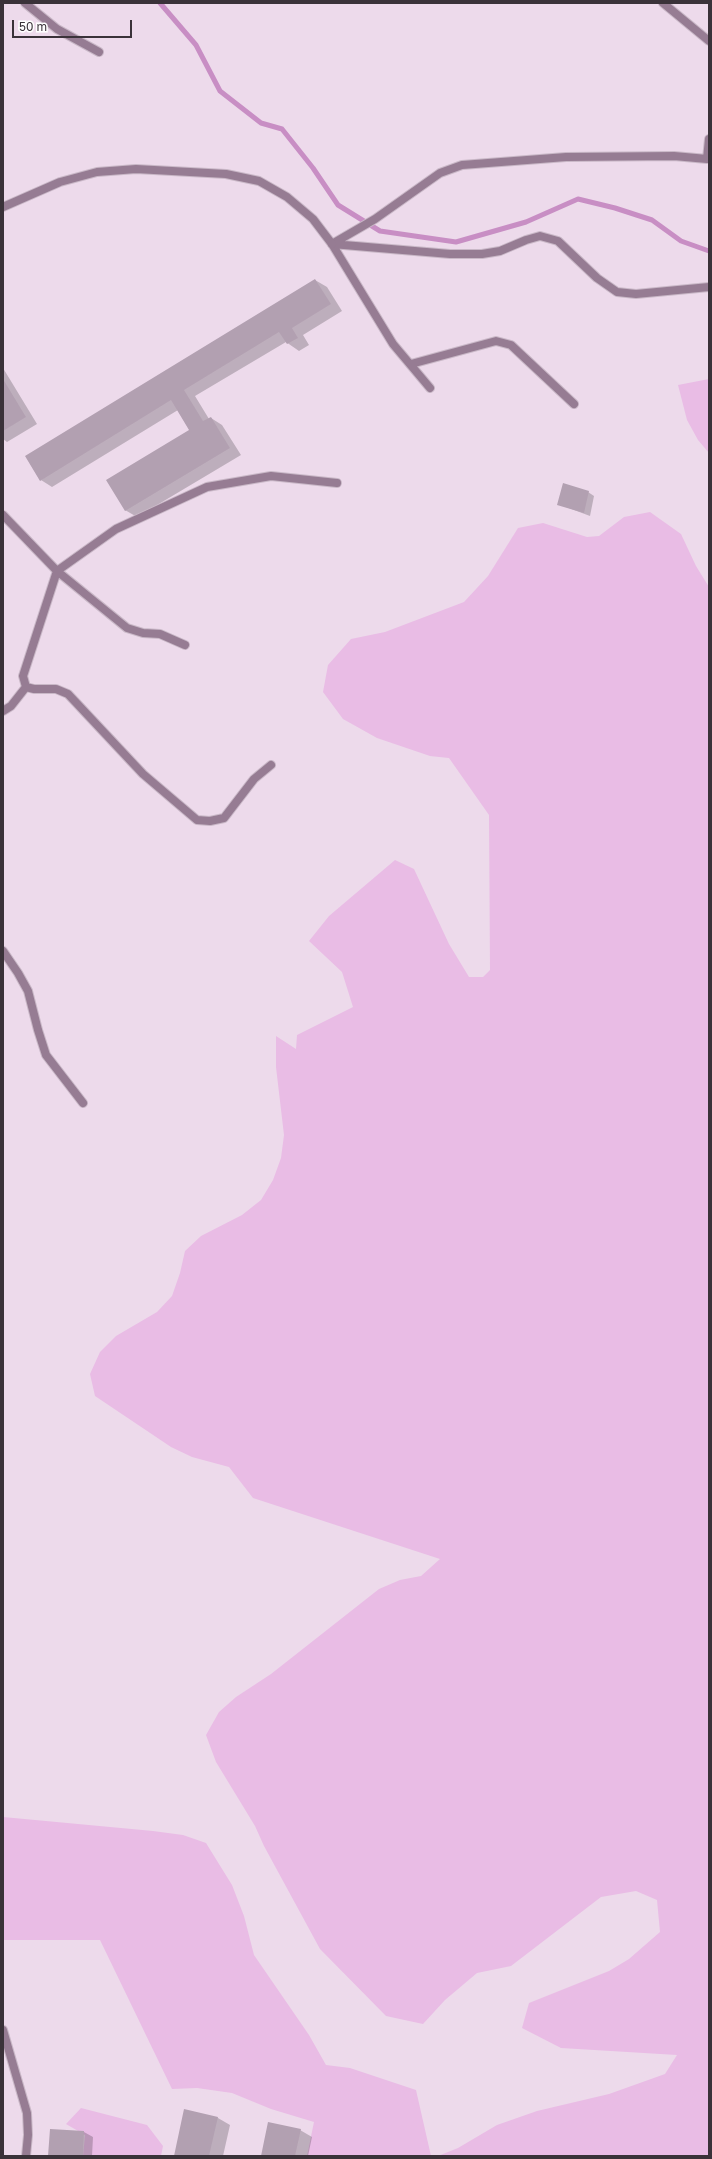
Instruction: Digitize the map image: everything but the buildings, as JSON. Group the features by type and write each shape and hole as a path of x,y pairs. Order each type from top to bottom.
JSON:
{"street":[{"path":"25,3 57,29 99,52"},
{"path":"663,3 709,41"},
{"path":"332,244 374,219 440,173 462,165 566,157 674,156 708,160 709,139"},
{"path":"3,207 60,182 97,172 136,169 226,174 259,180 287,197 313,219 332,244 393,344 430,388"},
{"path":"332,244 450,254 482,254 500,251 540,236 558,241 597,278 617,292 636,294 709,287"},
{"path":"411,364 496,341 511,345 574,404"},
{"path":"26,687 23,676 57,571 116,529 207,486 271,476 337,483"},
{"path":"3,515 57,571 127,628 143,633 160,634 184,645"},
{"path":"3,711 11,706 26,687"},
{"path":"26,687 34,690 56,689 68,694 143,774 197,820 210,821 224,818 254,779 271,765"},
{"path":"3,951 18,972 28,991 46,1055 83,1103"},
{"path":"3,2030 27,2113 28,2135 26,2156"}],"shaded area":[{"path":"709,379 709,453 698,440 687,420 678,385"},
{"path":"650,512 681,534 696,566 709,587 709,2156 438,2156 458,2148 497,2125 537,2111 609,2094 665,2074 677,2055 561,2048 522,2028 529,2003 609,1971 629,1959 660,1932 657,1900 636,1891 601,1897 511,1966 477,1973 445,2000 423,2024 386,2016 320,1949 264,1846 255,1826 216,1762 206,1735 219,1712 236,1697 271,1674 379,1589 400,1580 421,1576 440,1559 253,1498 229,1467 192,1457 171,1447 95,1396 90,1374 100,1352 116,1336 157,1312 172,1296 180,1273 185,1251 201,1236 242,1215 261,1200 273,1180 281,1158 284,1135 276,1067 276,1036 296,1049 297,1035 353,1007 342,972 309,941 329,916 395,860 414,869 449,944 469,977 483,977 490,970 489,815 449,758 430,756 377,738 343,719 323,692 328,665 351,639 385,632 464,602 488,576 518,528 543,523 587,537 599,536 624,517"},
{"path":"3,1817 153,1831 183,1835 206,1843 232,1885 244,1916 254,1955 309,2035 326,2065 350,2068 416,2090 431,2156 307,2156 314,2122 271,2109 232,2093 197,2088 172,2089 100,1940 3,1940"},
{"path":"81,2108 147,2125 163,2146 161,2156 83,2156 85,2135 66,2124"}],"waterway":[{"path":"160,3 196,45 220,91 261,123 282,129 313,168 338,205 380,231 456,242 526,222 578,199 615,208 652,220 681,241 709,251"}]}
